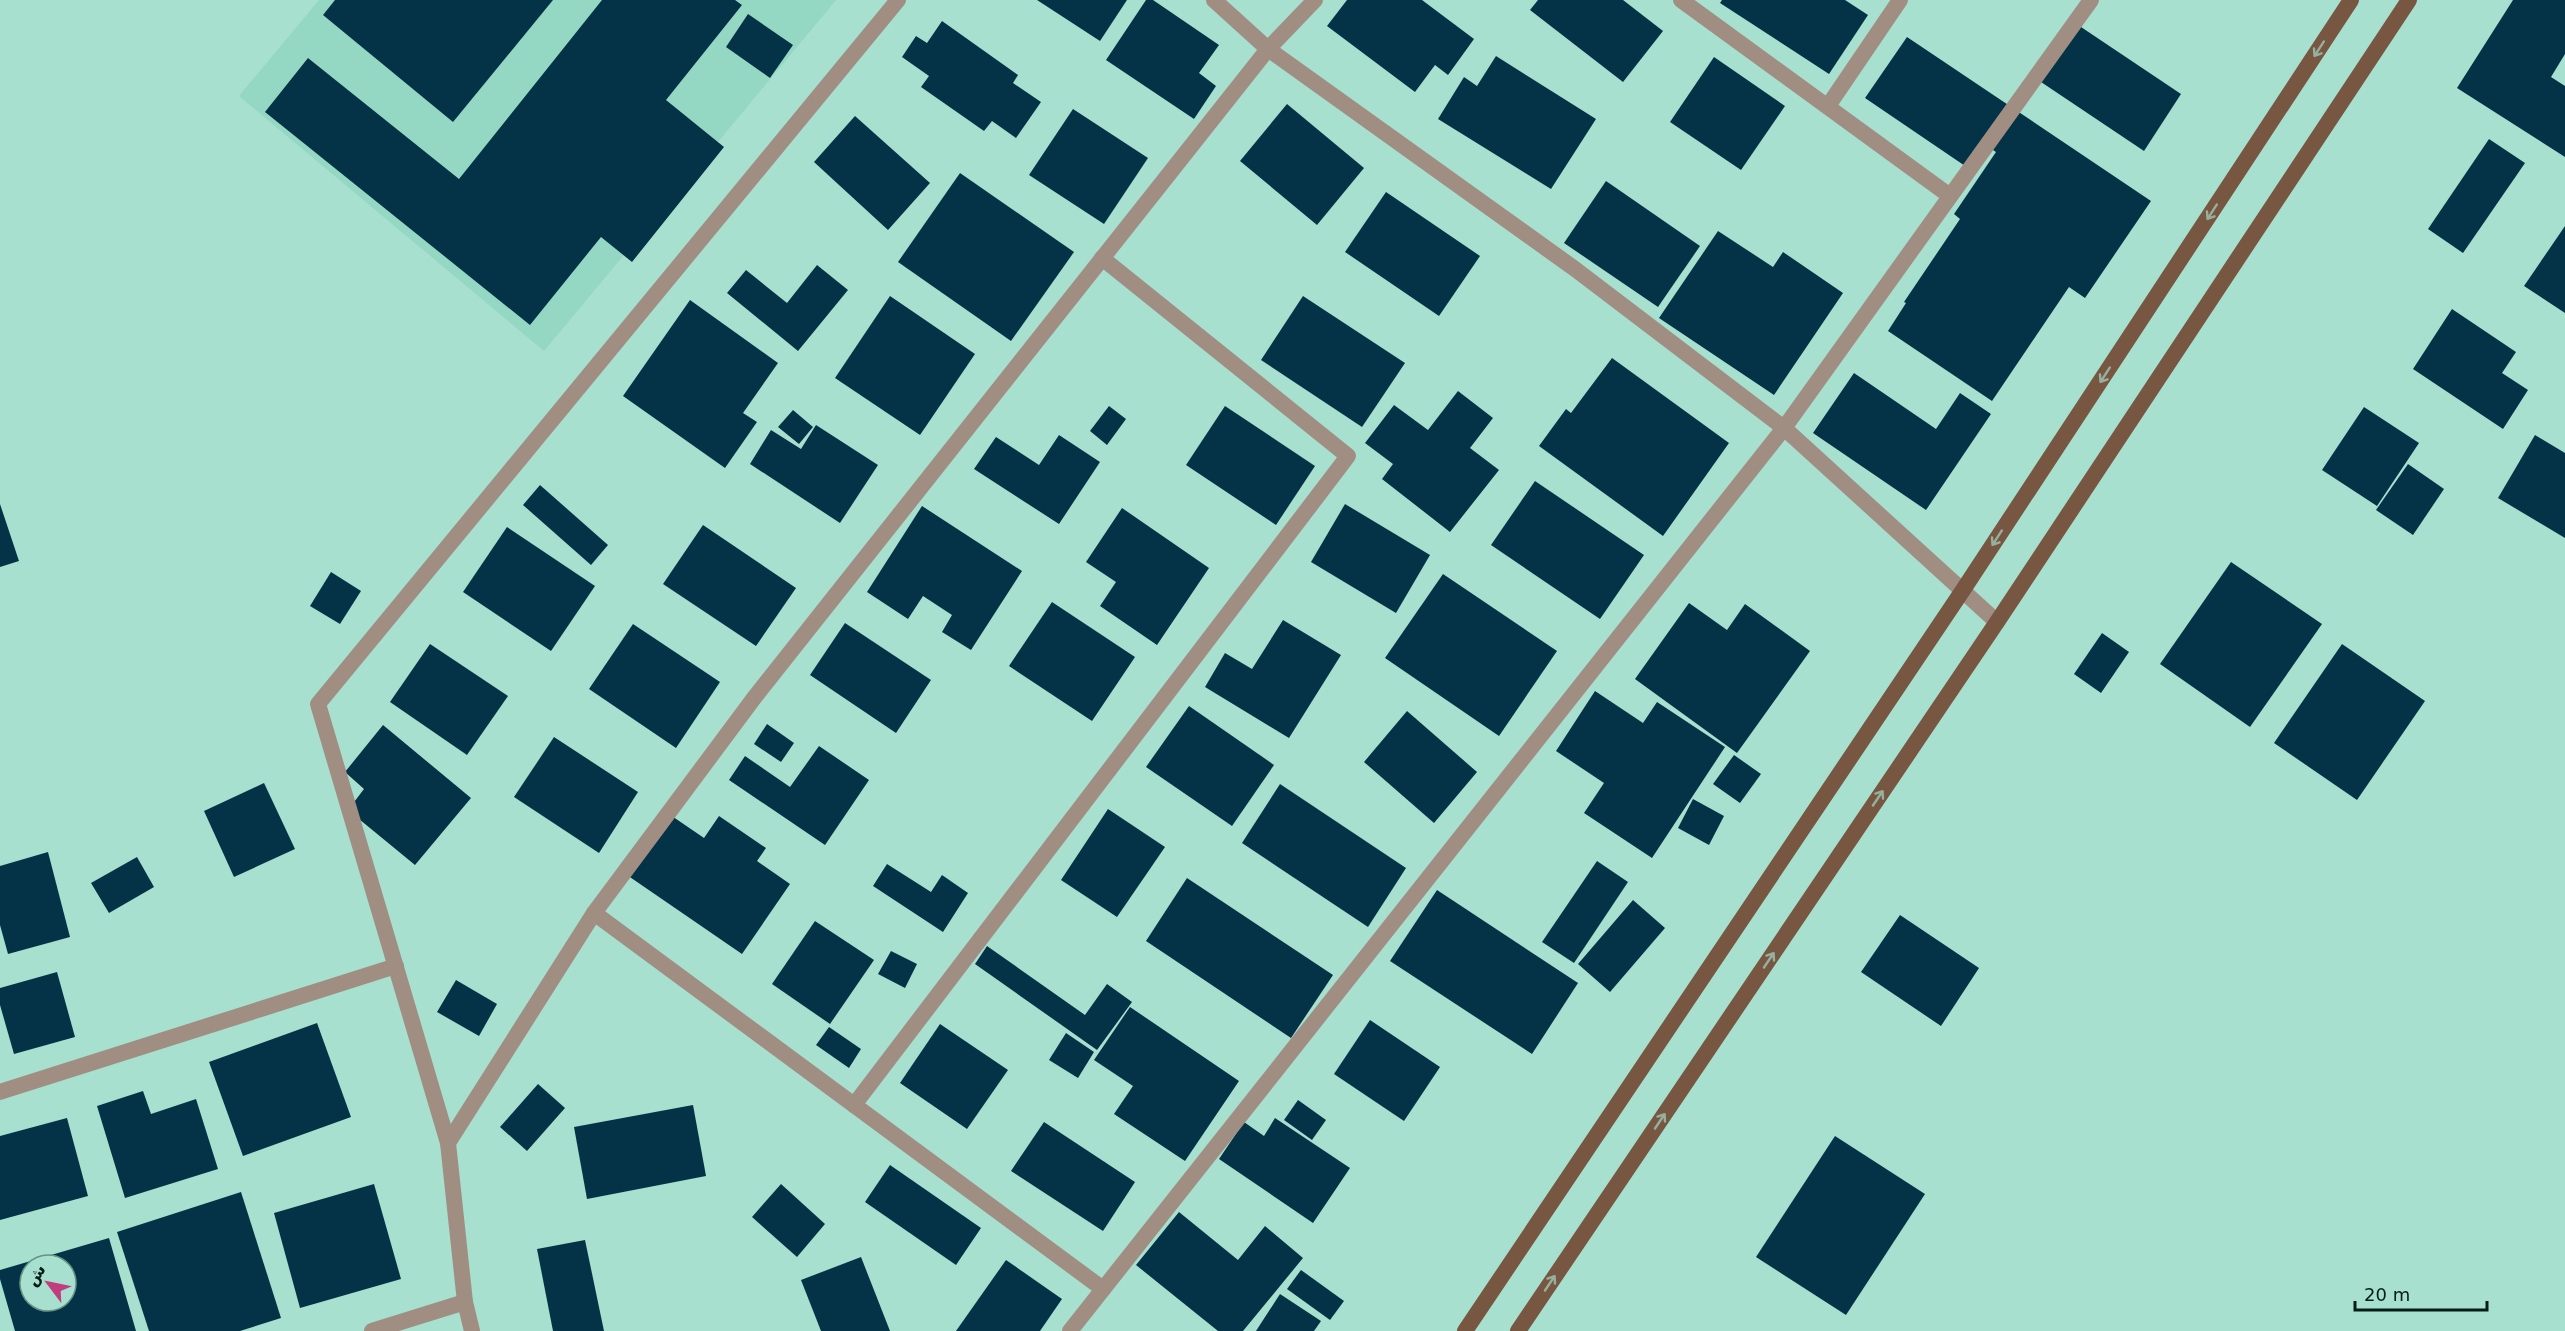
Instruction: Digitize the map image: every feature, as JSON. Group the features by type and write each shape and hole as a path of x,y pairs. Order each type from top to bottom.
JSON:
{"main road":[{"path":"1465,1331 1963,590 2351,0"},
{"path":"1518,1331 1997,622 2409,0"}],"street":[{"path":"472,1331 465,1302 448,1143 318,704 898,0"},
{"path":"1214,0 1268,49 1575,269 1784,428 1997,622"},
{"path":"448,1143 594,913 754,698 1268,49 1315,0"},
{"path":"1682,0 1950,196"},
{"path":"1828,106 1900,0"},
{"path":"1070,1331 1784,428 2091,0"},
{"path":"854,1106 1348,456 1102,258"},
{"path":"594,913 1104,1289"},
{"path":"0,1092 396,966"},
{"path":"372,1331 465,1302"}],"shaded area":[{"path":"319,0 836,0 544,351 239,96"}],"building":[{"path":"335,0 553,0 453,122 323,15"},
{"path":"602,0 735,0 742,5 666,100 724,147 632,262 601,237 530,325 265,112 308,58 459,179"},
{"path":"1037,0 1127,0 1100,41"},
{"path":"1146,0 1153,0 1219,45 1199,73 1216,86 1194,119 1106,60"},
{"path":"1347,0 1422,0 1474,39 1448,75 1435,65 1415,92 1327,26"},
{"path":"1538,0 1623,0 1663,31 1623,82 1530,10"},
{"path":"1722,0 1845,0 1868,15 1829,74 1720,3"},
{"path":"2513,0 2565,0 2565,54 2551,77 2565,86 2565,157 2457,88"},
{"path":"748,14 793,45 770,78 726,47"},
{"path":"942,21 1018,75 1013,83 1041,102 1016,138 992,121 984,131 921,87 929,76 902,57 916,36 927,43"},
{"path":"2078,25 2181,94 2144,151 2041,82"},
{"path":"1907,37 2151,201 2085,298 2069,287 1992,401 1888,331 1906,303 1904,302 1960,219 1954,214 1996,152 1987,146 1971,170 1865,98"},
{"path":"1496,56 1596,119 1551,189 1438,119 1464,77 1477,86"},
{"path":"1714,57 1785,106 1741,170 1670,122"},
{"path":"1287,104 1364,168 1317,225 1240,161"},
{"path":"1073,109 1148,158 1104,224 1029,175"},
{"path":"855,116 930,183 888,230 814,162"},
{"path":"2489,139 2525,163 2463,253 2428,229"},
{"path":"960,173 1074,252 1011,341 898,262"},
{"path":"1606,181 1700,246 1658,307 1564,243"},
{"path":"1386,192 1480,256 1439,316 1345,252"},
{"path":"2565,226 2565,313 2524,286"},
{"path":"1718,231 1773,267 1783,252 1843,293 1774,395 1659,318"},
{"path":"817,265 848,290 798,351 727,293 746,270 787,303"},
{"path":"890,296 975,354 920,435 835,378"},
{"path":"1303,296 1405,363 1362,427 1261,360"},
{"path":"690,300 778,363 743,413 757,422 725,468 623,396"},
{"path":"2452,309 2516,352 2502,373 2528,390 2503,429 2413,369"},
{"path":"1612,358 1729,443 1663,536 1539,446 1566,409 1571,413"},
{"path":"1854,373 1936,429 1960,393 1991,414 1926,510 1813,433"},
{"path":"1458,391 1493,418 1470,448 1499,470 1450,532 1382,479 1393,464 1365,443 1394,405 1428,430"},
{"path":"1109,406 1126,419 1107,445 1090,431"},
{"path":"1225,406 1315,466 1276,525 1186,465"},
{"path":"2364,407 2419,443 2377,506 2322,470"},
{"path":"793,410 813,427 799,444 778,427"},
{"path":"816,425 878,465 840,523 750,464 771,430 801,449"},
{"path":"1059,435 1100,462 1059,524 974,469 996,437 1039,465"},
{"path":"2535,435 2565,453 2565,538 2498,498"},
{"path":"2408,464 2444,489 2413,535 2376,510"},
{"path":"1535,481 1644,555 1600,619 1491,545"},
{"path":"540,485 608,545 591,565 523,505"},
{"path":"0,504 19,561 0,567"},
{"path":"1345,504 1430,555 1396,613 1311,562"},
{"path":"922,506 1022,571 971,650 942,632 952,615 923,596 908,619 867,592"},
{"path":"1122,508 1209,568 1157,645 1100,606 1116,582 1086,562"},
{"path":"703,525 796,588 756,646 663,584"},
{"path":"507,527 595,586 551,651 463,592"},
{"path":"2231,562 2322,624 2250,727 2160,664"},
{"path":"331,572 361,591 340,624 310,606"},
{"path":"1443,574 1557,651 1499,736 1385,658"},
{"path":"1052,602 1135,657 1092,721 1009,666"},
{"path":"1689,603 1727,630 1745,604 1810,651 1737,753 1635,679"},
{"path":"1283,620 1341,655 1289,738 1205,687 1225,653 1252,669"},
{"path":"845,623 931,680 896,733 810,675"},
{"path":"633,624 720,682 676,748 589,689"},
{"path":"2102,633 2129,652 2101,693 2074,674"},
{"path":"430,644 508,696 467,755 390,702"},
{"path":"2342,644 2425,701 2357,800 2274,743"},
{"path":"1595,691 1643,723 1657,702 1725,747 1652,858 1584,813 1604,783 1556,751"},
{"path":"1189,706 1274,765 1232,826 1146,767"},
{"path":"1407,711 1477,772 1434,823 1364,762"},
{"path":"767,724 794,743 781,762 754,744"},
{"path":"383,725 471,798 415,865 348,810 364,789 345,772"},
{"path":"554,737 638,792 599,853 514,797"},
{"path":"819,746 869,780 825,845 729,780 745,756 790,787"},
{"path":"1734,755 1761,774 1740,803 1713,784"},
{"path":"264,783 295,849 234,877 204,811"},
{"path":"1280,784 1406,868 1368,927 1242,843"},
{"path":"1693,799 1724,816 1709,845 1678,828"},
{"path":"1108,809 1165,847 1117,917 1061,880"},
{"path":"666,812 704,838 719,816 766,848 757,861 790,884 742,954 624,873"},
{"path":"48,852 70,937 8,954 0,925 0,866"},
{"path":"137,857 154,887 109,913 91,883"},
{"path":"1597,861 1628,882 1574,963 1542,942"},
{"path":"887,864 931,892 942,875 968,893 943,932 873,886"},
{"path":"1187,878 1333,975 1291,1038 1146,941"},
{"path":"1437,890 1578,983 1532,1054 1390,961"},
{"path":"1633,900 1665,928 1610,992 1578,964"},
{"path":"1900,915 1979,968 1941,1026 1861,972"},
{"path":"815,921 874,960 830,1024 772,984"},
{"path":"987,946 1085,1015 1107,984 1132,1002 1097,1050 975,964"},
{"path":"891,951 917,964 905,988 878,974"},
{"path":"57,972 75,1037 14,1054 0,1005 0,988"},
{"path":"456,980 497,1004 479,1036 437,1012"},
{"path":"1130,1007 1239,1081 1185,1161 1114,1114 1133,1086 1094,1060"},
{"path":"1370,1020 1440,1067 1404,1121 1334,1074"},
{"path":"317,1023 351,1117 243,1156 209,1062"},
{"path":"940,1024 1008,1070 967,1129 900,1083"},
{"path":"829,1027 861,1049 849,1068 816,1045"},
{"path":"1066,1033 1094,1052 1078,1078 1049,1060"},
{"path":"538,1084 565,1108 527,1151 500,1127"},
{"path":"143,1091 151,1114 196,1099 218,1169 125,1198 97,1106"},
{"path":"1298,1100 1326,1120 1312,1140 1284,1120"},
{"path":"693,1105 706,1176 587,1199 574,1127"},
{"path":"67,1118 88,1196 0,1220 0,1136"},
{"path":"1275,1118 1350,1168 1313,1223 1219,1159 1244,1122 1264,1136"},
{"path":"1044,1122 1135,1182 1103,1231 1011,1171"},
{"path":"1835,1136 1925,1194 1846,1315 1756,1257"},
{"path":"890,1165 981,1228 956,1265 865,1202"},
{"path":"374,1184 401,1279 300,1308 274,1213"},
{"path":"781,1184 825,1224 797,1257 752,1217"},
{"path":"241,1192 281,1318 240,1331 149,1331 117,1232"},
{"path":"1179,1212 1238,1260 1265,1226 1303,1258 1243,1331 1218,1331 1136,1265"},
{"path":"109,1238 136,1331 15,1331 0,1279 0,1270 18,1265 18,1313 78,1313 78,1253 58,1253"},
{"path":"585,1240 604,1331 553,1331 537,1249"},
{"path":"861,1257 890,1331 821,1331 801,1280"},
{"path":"1006,1260 1062,1299 1040,1331 956,1331"},
{"path":"1301,1270 1344,1301 1330,1320 1287,1289"},
{"path":"1280,1294 1321,1321 1314,1331 1256,1331"}]}
